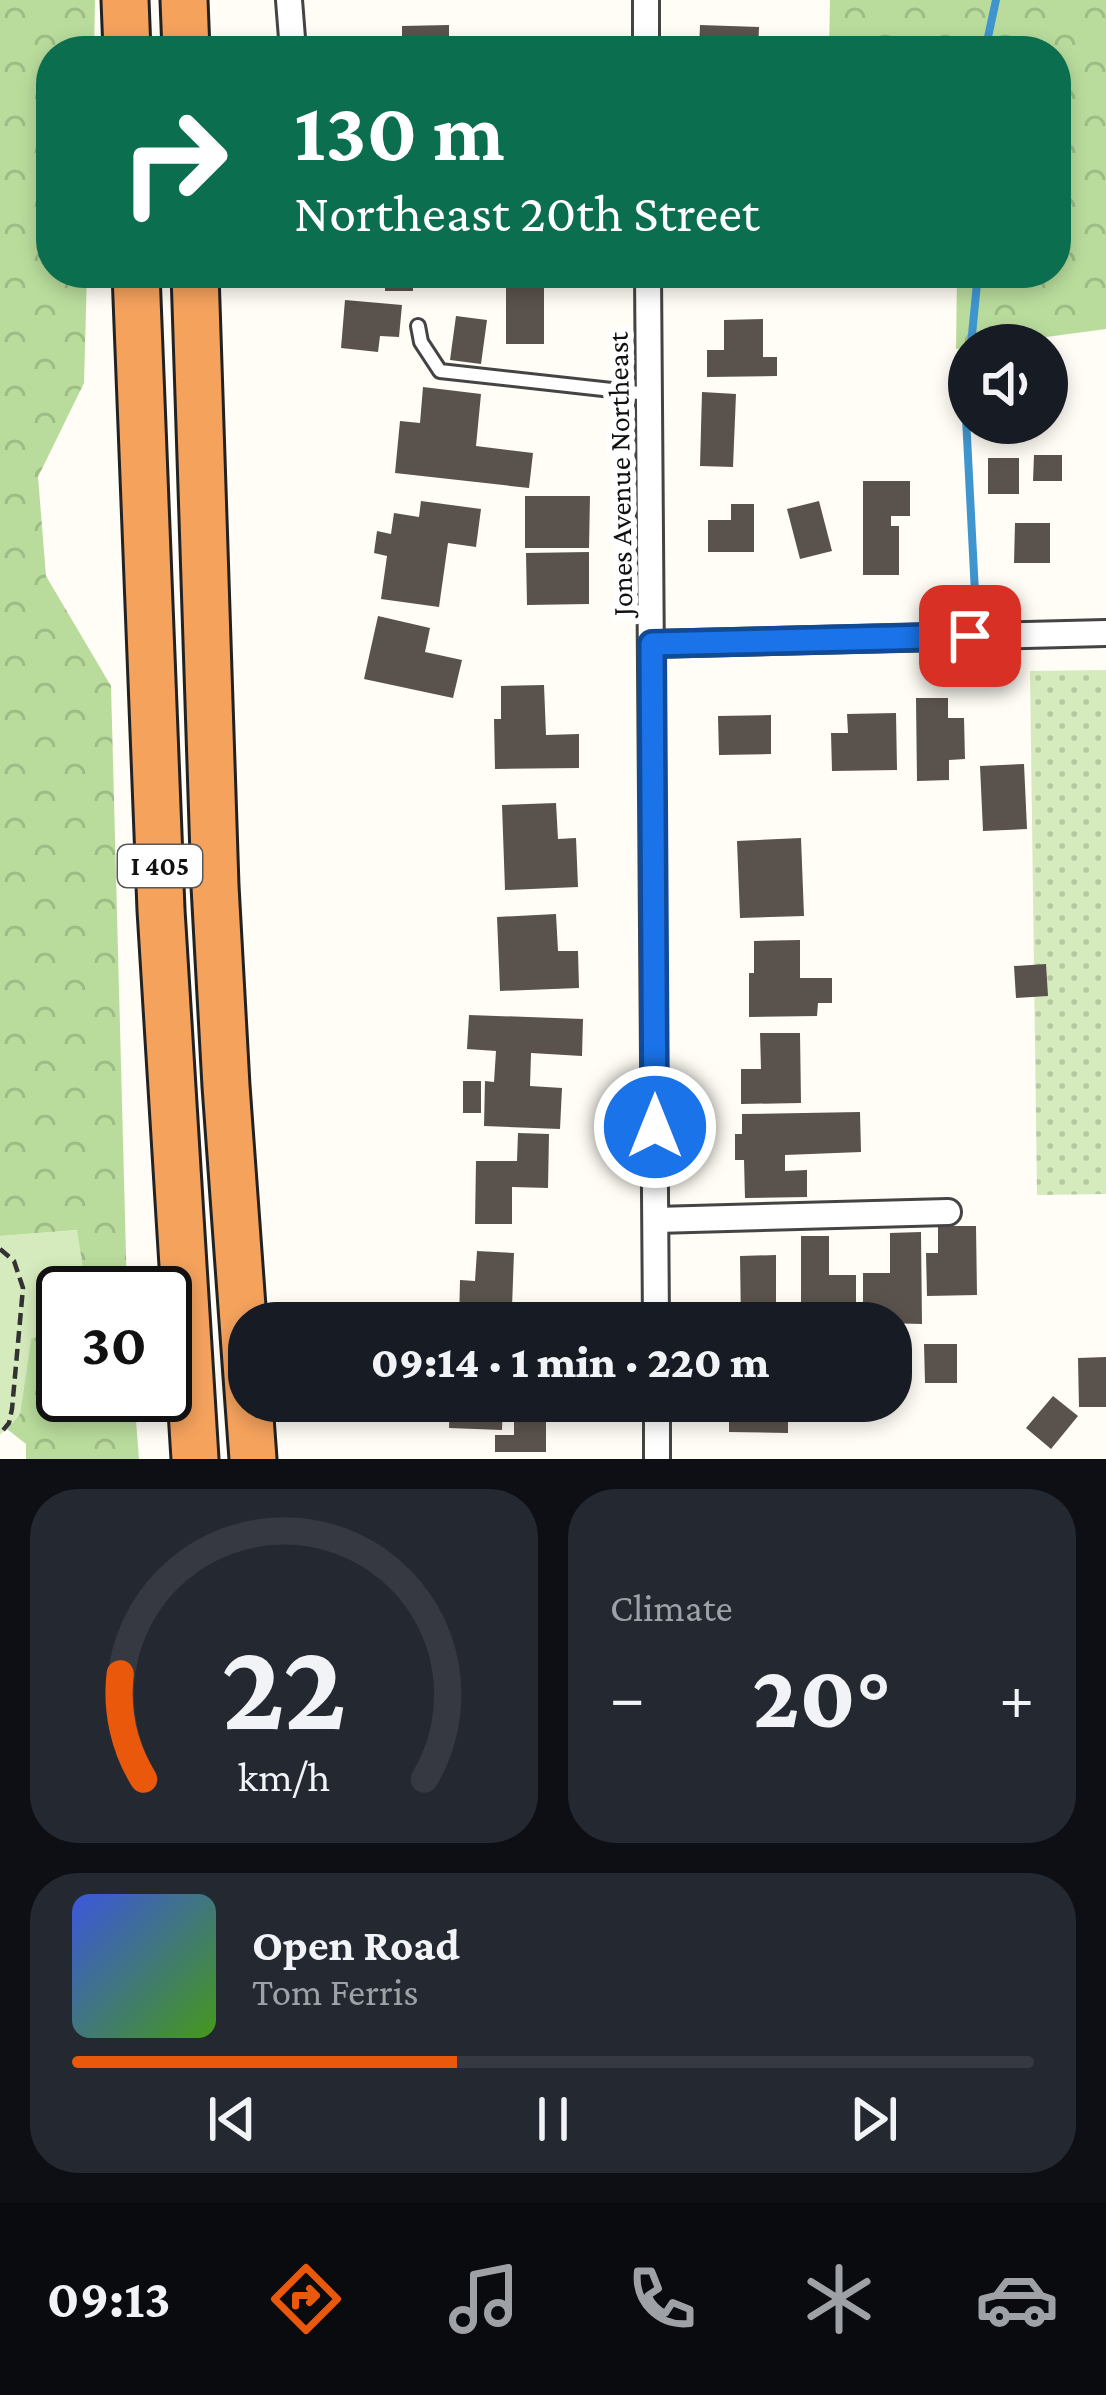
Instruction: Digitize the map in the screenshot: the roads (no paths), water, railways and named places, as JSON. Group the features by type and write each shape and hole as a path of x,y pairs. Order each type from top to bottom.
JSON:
{"highway":[{"path":"125,0 127,36"},
{"path":"184,0 185,36"},
{"name":"I 405","path":"137,288 161,910 195,1459"},
{"name":"I 405","path":"195,288 215,886 255,1459"}],"street":[{"path":"290,0 291,36"},
{"path":"646,0 646,36"},
{"name":"Jones Avenue Northeast","path":"648,288 656,1302"},
{"path":"652,644 1106,632"},
{"path":"656,1220 947,1212"},
{"path":"657,1422 657,1459"}],"lane":[{"path":"418,326 421,342 440,371 650,394"}],"waterway":[{"path":"988,36 996,0"},
{"path":"973,324 977,288"},
{"path":"967,444 975,593"}]}
